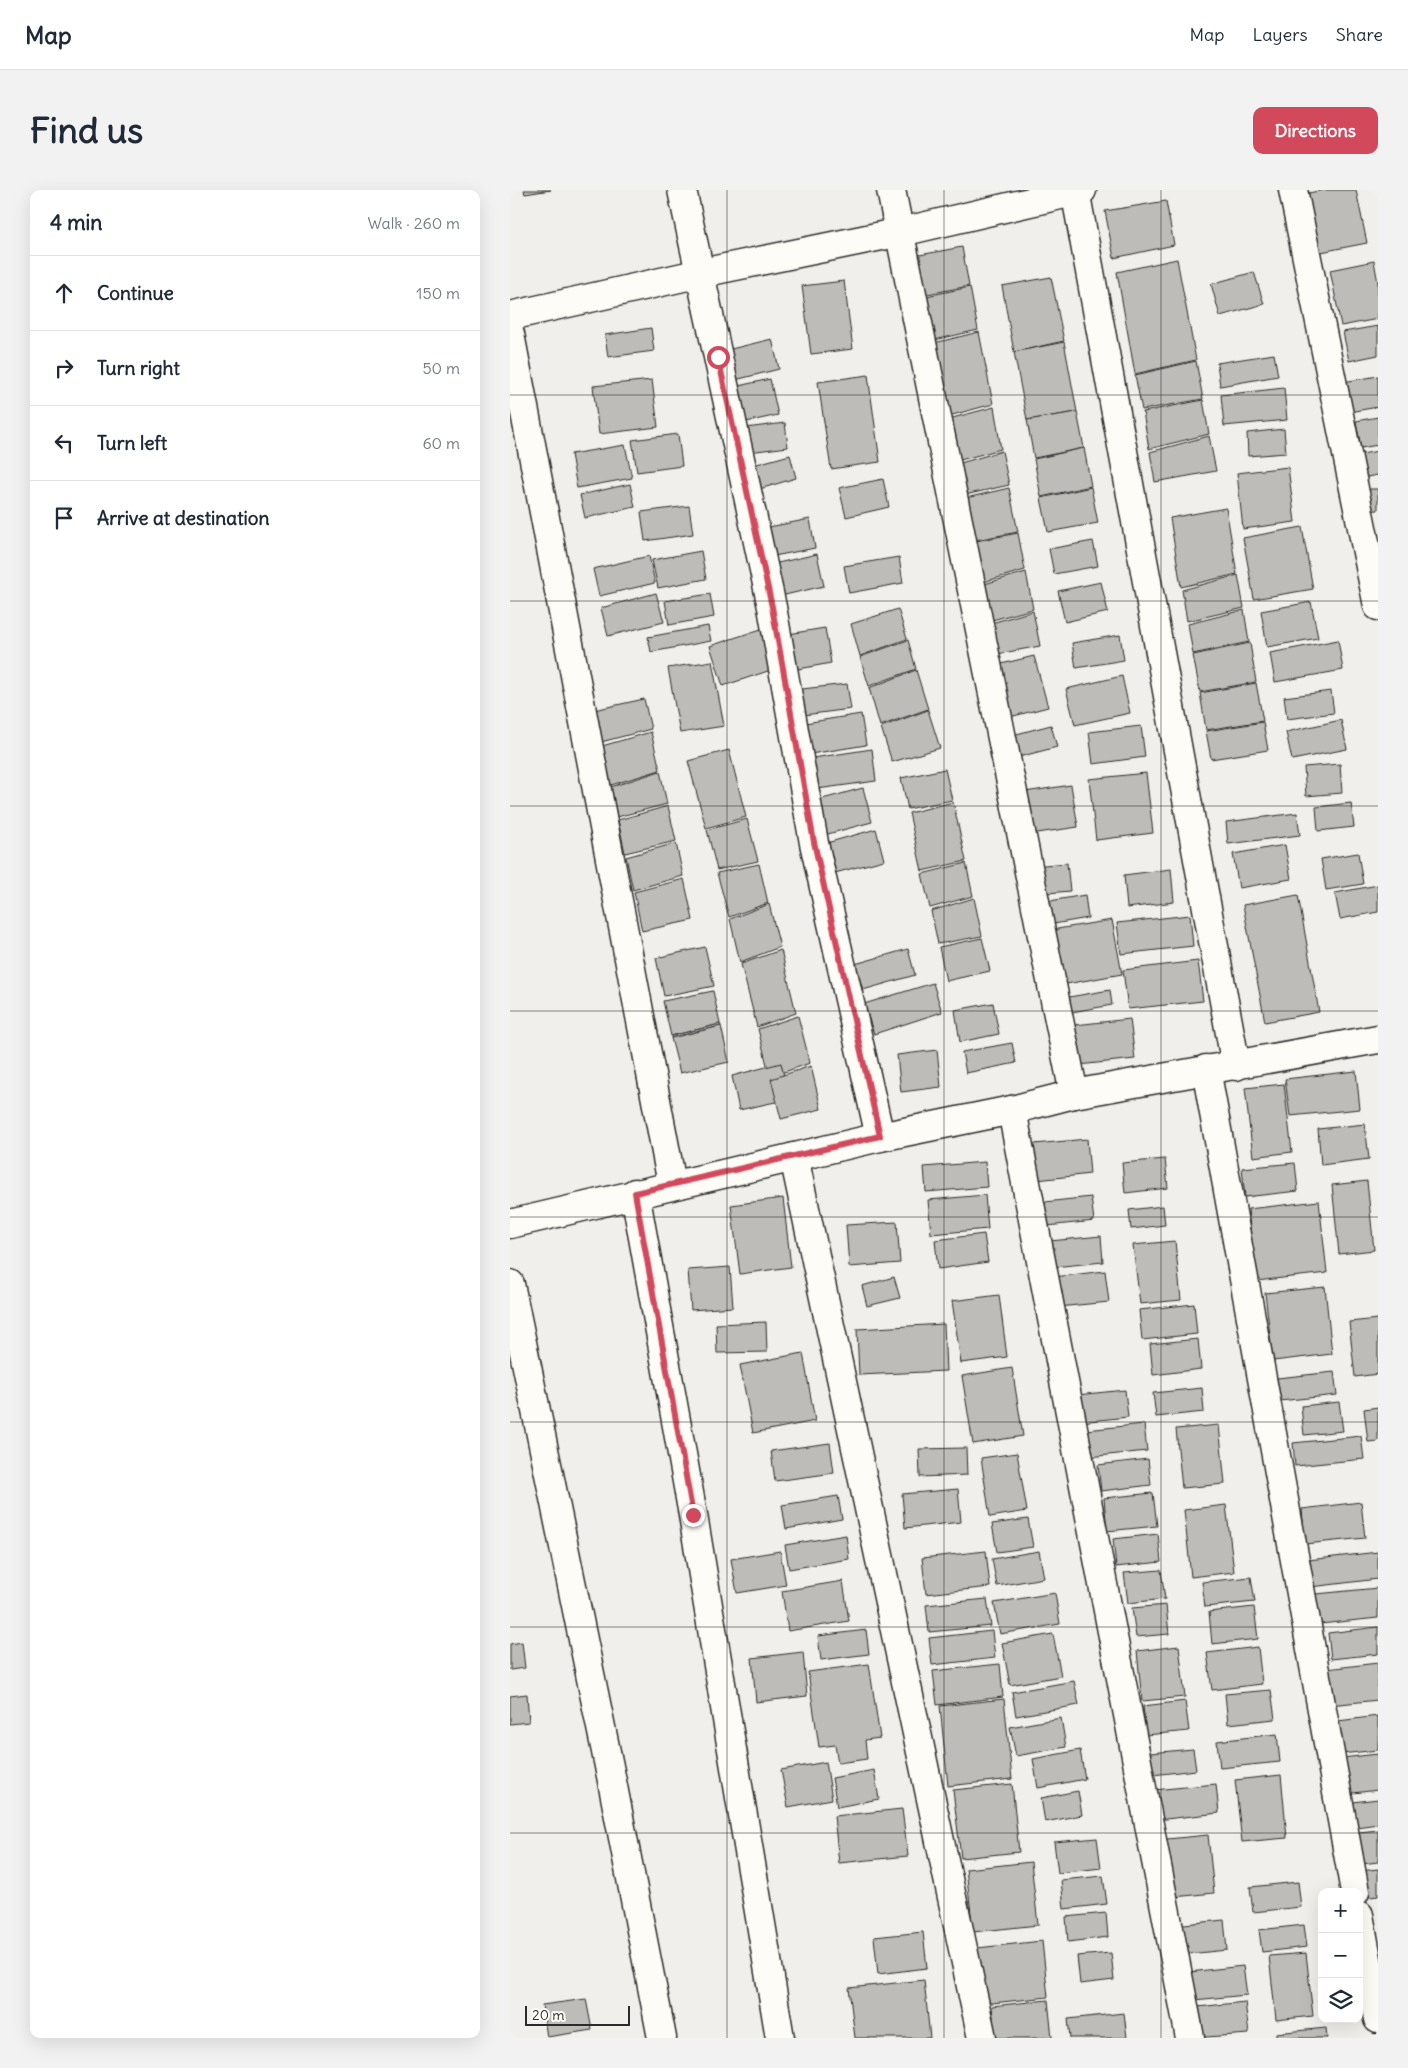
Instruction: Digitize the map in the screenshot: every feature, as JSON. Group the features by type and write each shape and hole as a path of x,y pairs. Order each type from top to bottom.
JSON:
{"street":[{"path":"682,190 772,607 814,842 880,1136"},
{"path":"891,190 1074,1094"},
{"path":"510,316 701,273 900,232 1078,190 1236,1066"},
{"path":"1293,190 1378,606"},
{"path":"510,334 672,1184"},
{"path":"510,1224 880,1136 1012,1110 1074,1094 1378,1039"},
{"path":"1206,1070 1354,1888"},
{"path":"1012,1110 1190,2038"},
{"path":"794,1157 982,2038"},
{"path":"635,1193 693,1515 780,2038"},
{"path":"510,1284 607,1757 662,2038"},
{"path":"1362,1933 1378,2019"}],"building":[{"path":"524,190 551,190 525,194"},
{"path":"1323,190 1356,190 1367,243 1316,253 1304,194"},
{"path":"1166,201 1174,245 1114,258 1105,211"},
{"path":"962,247 969,286 917,296 909,257"},
{"path":"1177,259 1196,360 1135,374 1117,272"},
{"path":"1374,261 1378,283 1378,319 1341,326 1330,270"},
{"path":"1254,272 1264,304 1220,316 1211,284"},
{"path":"1051,277 1064,341 1014,352 1002,286"},
{"path":"844,281 853,349 811,354 802,286"},
{"path":"970,287 978,330 926,342 917,298"},
{"path":"1378,326 1378,355 1349,361 1343,332"},
{"path":"651,328 654,351 608,357 605,335"},
{"path":"979,332 993,404 941,418 926,345"},
{"path":"772,339 779,369 735,380 727,350"},
{"path":"1064,342 1077,412 1027,420 1014,352"},
{"path":"1274,354 1278,376 1220,386 1217,363"},
{"path":"1196,361 1203,399 1142,410 1135,375"},
{"path":"868,375 880,462 831,469 818,382"},
{"path":"1378,376 1378,407 1349,412 1343,382"},
{"path":"770,379 778,415 737,424 729,388"},
{"path":"652,380 658,427 599,434 593,386"},
{"path":"1284,388 1287,420 1224,426 1221,395"},
{"path":"1203,400 1209,434 1149,449 1143,412"},
{"path":"994,407 1001,449 949,463 941,421"},
{"path":"1077,412 1084,448 1034,458 1027,420"},
{"path":"1378,417 1378,445 1361,448 1356,421"},
{"path":"785,423 788,447 741,453 738,429"},
{"path":"1284,429 1286,453 1248,456 1247,433"},
{"path":"678,434 682,466 637,472 632,440"},
{"path":"1209,436 1216,471 1155,482 1150,452"},
{"path":"625,445 632,478 577,488 571,454"},
{"path":"1084,448 1091,486 1041,497 1034,459"},
{"path":"1002,451 1009,485 956,497 950,466"},
{"path":"1378,451 1378,475 1356,479 1351,456"},
{"path":"790,455 796,478 753,491 746,467"},
{"path":"1288,467 1295,522 1243,529 1237,473"},
{"path":"883,479 889,507 846,517 839,488"},
{"path":"630,484 635,507 585,518 580,495"},
{"path":"1091,487 1098,523 1048,532 1041,498"},
{"path":"1009,488 1018,532 965,542 957,500"},
{"path":"1363,489 1378,489 1378,510 1364,511"},
{"path":"689,506 693,534 645,541 641,512"},
{"path":"1226,508 1237,574 1181,587 1170,518"},
{"path":"810,519 815,548 764,558 759,529"},
{"path":"1302,527 1313,589 1254,599 1243,538"},
{"path":"1018,533 1025,570 973,585 965,543"},
{"path":"1093,541 1098,566 1054,574 1049,549"},
{"path":"701,551 706,579 658,588 652,560"},
{"path":"817,554 824,586 776,597 769,565"},
{"path":"649,556 655,583 599,596 593,569"},
{"path":"899,557 903,583 849,593 844,566"},
{"path":"1026,572 1033,609 981,623 974,587"},
{"path":"1238,575 1244,608 1187,621 1182,590"},
{"path":"1101,582 1108,612 1065,622 1058,591"},
{"path":"656,593 664,622 608,636 601,608"},
{"path":"710,594 714,617 669,625 665,601"},
{"path":"1311,602 1318,638 1267,647 1261,611"},
{"path":"898,609 907,639 860,656 851,624"},
{"path":"1244,610 1249,642 1193,654 1188,624"},
{"path":"1033,611 1040,646 987,656 981,626"},
{"path":"708,626 711,641 651,652 648,637"},
{"path":"764,628 777,668 723,686 710,646"},
{"path":"825,628 831,663 788,671 782,635"},
{"path":"1120,635 1124,660 1076,668 1072,643"},
{"path":"908,640 916,669 869,686 860,657"},
{"path":"1338,640 1343,670 1275,682 1270,653"},
{"path":"1250,643 1256,682 1200,692 1193,655"},
{"path":"1034,656 1048,707 1006,718 993,666"},
{"path":"712,661 724,726 680,733 668,668"},
{"path":"916,670 928,709 880,726 869,688"},
{"path":"1122,676 1130,713 1075,725 1066,689"},
{"path":"1256,683 1263,721 1206,730 1200,693"},
{"path":"847,684 851,709 796,716 793,690"},
{"path":"1331,691 1334,713 1287,719 1284,697"},
{"path":"644,699 651,729 601,742 594,710"},
{"path":"928,710 940,748 892,762 881,727"},
{"path":"861,714 866,745 804,755 799,724"},
{"path":"1341,720 1347,749 1292,760 1286,732"},
{"path":"1263,722 1268,750 1211,759 1206,731"},
{"path":"1051,725 1057,747 1011,759 1005,737"},
{"path":"1141,726 1145,757 1093,764 1089,732"},
{"path":"651,732 660,770 611,785 602,746"},
{"path":"872,749 876,781 817,789 813,758"},
{"path":"729,750 746,817 706,828 688,761"},
{"path":"1340,764 1342,793 1306,796 1304,767"},
{"path":"945,769 952,800 908,809 901,778"},
{"path":"660,771 667,804 617,817 611,787"},
{"path":"1146,773 1153,833 1096,840 1089,779"},
{"path":"1071,785 1078,827 1024,835 1018,793"},
{"path":"863,788 872,822 824,835 815,801"},
{"path":"953,802 966,861 922,871 909,813"},
{"path":"1351,803 1354,827 1318,831 1316,807"},
{"path":"668,806 676,841 625,853 618,820"},
{"path":"1297,813 1300,835 1228,844 1226,822"},
{"path":"747,819 758,861 717,870 707,830"},
{"path":"876,829 884,860 831,874 823,844"},
{"path":"676,843 683,876 633,890 626,857"},
{"path":"1285,845 1291,879 1239,888 1233,854"},
{"path":"1358,853 1363,884 1326,890 1321,859"},
{"path":"966,863 973,896 930,908 922,874"},
{"path":"1067,863 1070,891 1036,894 1033,866"},
{"path":"759,864 768,903 729,917 717,873"},
{"path":"1171,869 1174,902 1127,908 1124,875"},
{"path":"684,879 693,920 642,931 634,892"},
{"path":"1378,885 1378,912 1340,919 1335,893"},
{"path":"1085,895 1088,918 1048,925 1044,902"},
{"path":"1298,895 1319,1012 1265,1022 1243,905"},
{"path":"974,898 982,936 938,944 931,911"},
{"path":"769,904 780,947 740,962 730,919"},
{"path":"1190,915 1193,946 1121,954 1117,923"},
{"path":"1112,920 1122,974 1055,986 1045,931"},
{"path":"982,938 990,971 946,981 939,947"},
{"path":"705,947 714,986 664,996 656,958"},
{"path":"908,949 915,975 863,990 855,964"},
{"path":"781,950 796,1013 757,1027 741,964"},
{"path":"1198,961 1203,1001 1128,1009 1123,970"},
{"path":"933,983 942,1012 874,1034 864,1004"},
{"path":"1110,990 1112,1005 1066,1013 1063,998"},
{"path":"713,991 720,1024 671,1036 663,1001"},
{"path":"993,1003 999,1034 960,1042 955,1010"},
{"path":"798,1016 810,1063 770,1077 758,1029"},
{"path":"1130,1019 1135,1059 1069,1066 1065,1026"},
{"path":"720,1024 721,1026 671,1038 671,1036"},
{"path":"721,1026 729,1062 680,1073 671,1038"},
{"path":"1012,1043 1016,1063 966,1073 962,1052"},
{"path":"937,1050 941,1087 901,1092 897,1055"},
{"path":"781,1063 789,1099 739,1110 732,1076"},
{"path":"811,1066 821,1109 781,1119 771,1079"},
{"path":"1356,1071 1360,1109 1290,1116 1285,1079"},
{"path":"1284,1084 1292,1152 1253,1157 1245,1088"},
{"path":"1365,1124 1369,1159 1321,1165 1318,1129"},
{"path":"1087,1139 1090,1174 1028,1181 1024,1145"},
{"path":"1165,1159 1168,1188 1125,1193 1122,1163"},
{"path":"985,1162 987,1187 926,1192 924,1167"},
{"path":"1295,1163 1298,1191 1245,1197 1242,1168"},
{"path":"1367,1181 1374,1250 1339,1254 1332,1185"},
{"path":"985,1195 988,1229 931,1234 928,1200"},
{"path":"1091,1197 1094,1221 1047,1226 1045,1202"},
{"path":"783,1198 791,1267 740,1274 731,1205"},
{"path":"1319,1201 1327,1273 1256,1281 1248,1209"},
{"path":"1163,1206 1165,1225 1131,1229 1129,1210"},
{"path":"897,1222 900,1263 849,1267 846,1225"},
{"path":"984,1234 988,1262 938,1269 935,1240"},
{"path":"1101,1236 1103,1262 1053,1267 1050,1241"},
{"path":"1175,1241 1181,1300 1140,1304 1133,1245"},
{"path":"730,1267 733,1307 691,1310 688,1270"},
{"path":"1105,1271 1109,1302 1058,1307 1054,1277"},
{"path":"894,1277 900,1298 867,1306 862,1286"},
{"path":"1325,1287 1332,1354 1273,1361 1265,1293"},
{"path":"999,1295 1007,1357 961,1363 952,1301"},
{"path":"1194,1304 1197,1334 1142,1340 1139,1310"},
{"path":"1378,1319 1378,1374 1355,1377 1349,1322"},
{"path":"766,1322 767,1352 717,1353 716,1324"},
{"path":"944,1324 946,1371 859,1375 857,1329"},
{"path":"1198,1339 1201,1369 1153,1375 1150,1344"},
{"path":"803,1353 815,1421 753,1433 740,1365"},
{"path":"1012,1368 1023,1436 973,1444 962,1376"},
{"path":"1334,1372 1337,1395 1279,1401 1277,1378"},
{"path":"1202,1388 1204,1412 1156,1417 1153,1393"},
{"path":"1125,1390 1128,1417 1080,1422 1077,1395"},
{"path":"1339,1402 1343,1431 1304,1435 1301,1406"},
{"path":"1378,1407 1378,1441 1368,1442 1364,1409"},
{"path":"1144,1424 1147,1451 1089,1457 1086,1430"},
{"path":"1219,1425 1225,1484 1182,1488 1176,1429"},
{"path":"1361,1436 1364,1459 1295,1466 1293,1443"},
{"path":"830,1443 834,1473 775,1481 771,1451"},
{"path":"966,1448 967,1475 920,1477 919,1449"},
{"path":"1017,1453 1027,1511 990,1517 981,1458"},
{"path":"1148,1459 1151,1485 1101,1491 1098,1465"},
{"path":"958,1489 961,1522 905,1528 902,1494"},
{"path":"1153,1493 1157,1526 1107,1531 1104,1498"},
{"path":"838,1496 842,1519 786,1529 782,1505"},
{"path":"1361,1502 1365,1538 1305,1544 1302,1509"},
{"path":"1226,1505 1234,1572 1191,1577 1184,1510"},
{"path":"1028,1519 1033,1547 997,1552 992,1524"},
{"path":"1158,1534 1161,1562 1116,1567 1113,1539"},
{"path":"846,1535 849,1559 789,1569 785,1545"},
{"path":"780,1551 786,1585 737,1593 731,1559"},
{"path":"986,1551 990,1587 926,1594 922,1558"},
{"path":"1039,1551 1044,1578 997,1586 992,1559"},
{"path":"1378,1552 1378,1579 1311,1587 1308,1560"},
{"path":"1161,1570 1165,1599 1128,1603 1124,1573"},
{"path":"1251,1577 1255,1602 1205,1607 1202,1582"},
{"path":"843,1581 849,1621 788,1631 782,1591"},
{"path":"1378,1588 1378,1618 1320,1624 1316,1594"},
{"path":"1055,1593 1060,1624 1000,1634 994,1603"},
{"path":"987,1599 991,1626 929,1632 926,1605"},
{"path":"1166,1605 1169,1634 1136,1637 1132,1608"},
{"path":"1254,1607 1258,1639 1212,1644 1209,1612"},
{"path":"1378,1627 1378,1654 1331,1659 1328,1633"},
{"path":"866,1630 869,1654 821,1660 818,1636"},
{"path":"992,1631 995,1658 932,1665 929,1638"},
{"path":"1053,1634 1061,1676 1010,1685 1002,1643"},
{"path":"522,1642 525,1668 510,1670 510,1644"},
{"path":"1179,1646 1185,1697 1142,1701 1137,1651"},
{"path":"1258,1647 1262,1684 1212,1690 1207,1653"},
{"path":"803,1652 807,1696 756,1702 752,1658"},
{"path":"1378,1663 1378,1700 1330,1705 1326,1669"},
{"path":"869,1664 880,1738 865,1740 867,1759 838,1763 835,1745 819,1747 808,1672"},
{"path":"1000,1664 1003,1697 937,1705 933,1671"},
{"path":"1074,1681 1079,1705 1016,1716 1012,1692"},
{"path":"1271,1690 1275,1719 1228,1724 1225,1694"},
{"path":"527,1694 529,1722 510,1724 510,1696"},
{"path":"1004,1699 1012,1779 948,1786 940,1706"},
{"path":"1185,1701 1189,1731 1146,1735 1143,1706"},
{"path":"1378,1716 1378,1750 1341,1754 1338,1721"},
{"path":"1061,1718 1066,1747 1016,1756 1010,1727"},
{"path":"1277,1734 1280,1762 1220,1768 1217,1741"},
{"path":"1193,1749 1196,1770 1152,1775 1150,1753"},
{"path":"1080,1750 1085,1779 1038,1788 1033,1759"},
{"path":"1378,1754 1378,1790 1345,1794 1342,1758"},
{"path":"826,1762 832,1799 788,1807 781,1770"},
{"path":"874,1770 879,1799 837,1807 832,1778"},
{"path":"1281,1775 1287,1838 1242,1842 1235,1780"},
{"path":"1012,1784 1019,1852 961,1858 953,1790"},
{"path":"1216,1784 1219,1813 1157,1820 1154,1790"},
{"path":"1078,1791 1082,1815 1045,1822 1041,1798"},
{"path":"1378,1799 1378,1824 1356,1827 1353,1802"},
{"path":"902,1809 908,1856 839,1863 834,1816"},
{"path":"1378,1830 1378,1862 1362,1864 1359,1832"},
{"path":"1208,1835 1214,1893 1164,1898 1157,1840"},
{"path":"1097,1838 1101,1868 1058,1873 1054,1842"},
{"path":"1031,1862 1038,1925 973,1932 966,1869"},
{"path":"1378,1869 1378,1896 1363,1898 1359,1871"},
{"path":"1103,1876 1107,1904 1064,1909 1061,1880"},
{"path":"1298,1882 1301,1907 1253,1912 1250,1887"},
{"path":"1106,1913 1108,1937 1068,1942 1066,1917"},
{"path":"1224,1920 1227,1950 1178,1955 1174,1925"},
{"path":"1304,1925 1307,1947 1262,1952 1259,1930"},
{"path":"923,1932 927,1968 878,1974 874,1937"},
{"path":"1042,1941 1048,1997 983,2004 977,1948"},
{"path":"1111,1953 1114,1980 1080,1984 1077,1956"},
{"path":"1306,1953 1313,2016 1276,2020 1269,1956"},
{"path":"1243,1966 1247,1995 1183,2001 1180,1973"},
{"path":"924,1980 930,2038 855,2038 849,1988"},
{"path":"586,1999 592,2030 547,2037 542,2005"},
{"path":"1048,2000 1052,2038 995,2038 992,2006"},
{"path":"1245,2002 1249,2034 1192,2038 1188,2008"},
{"path":"1124,2013 1127,2038 1070,2038 1068,2019"},
{"path":"1326,2028 1327,2038 1276,2038 1276,2033"}],"route":[{"path":"693,1515 635,1193 880,1136 814,842 772,607 718,357"}]}
